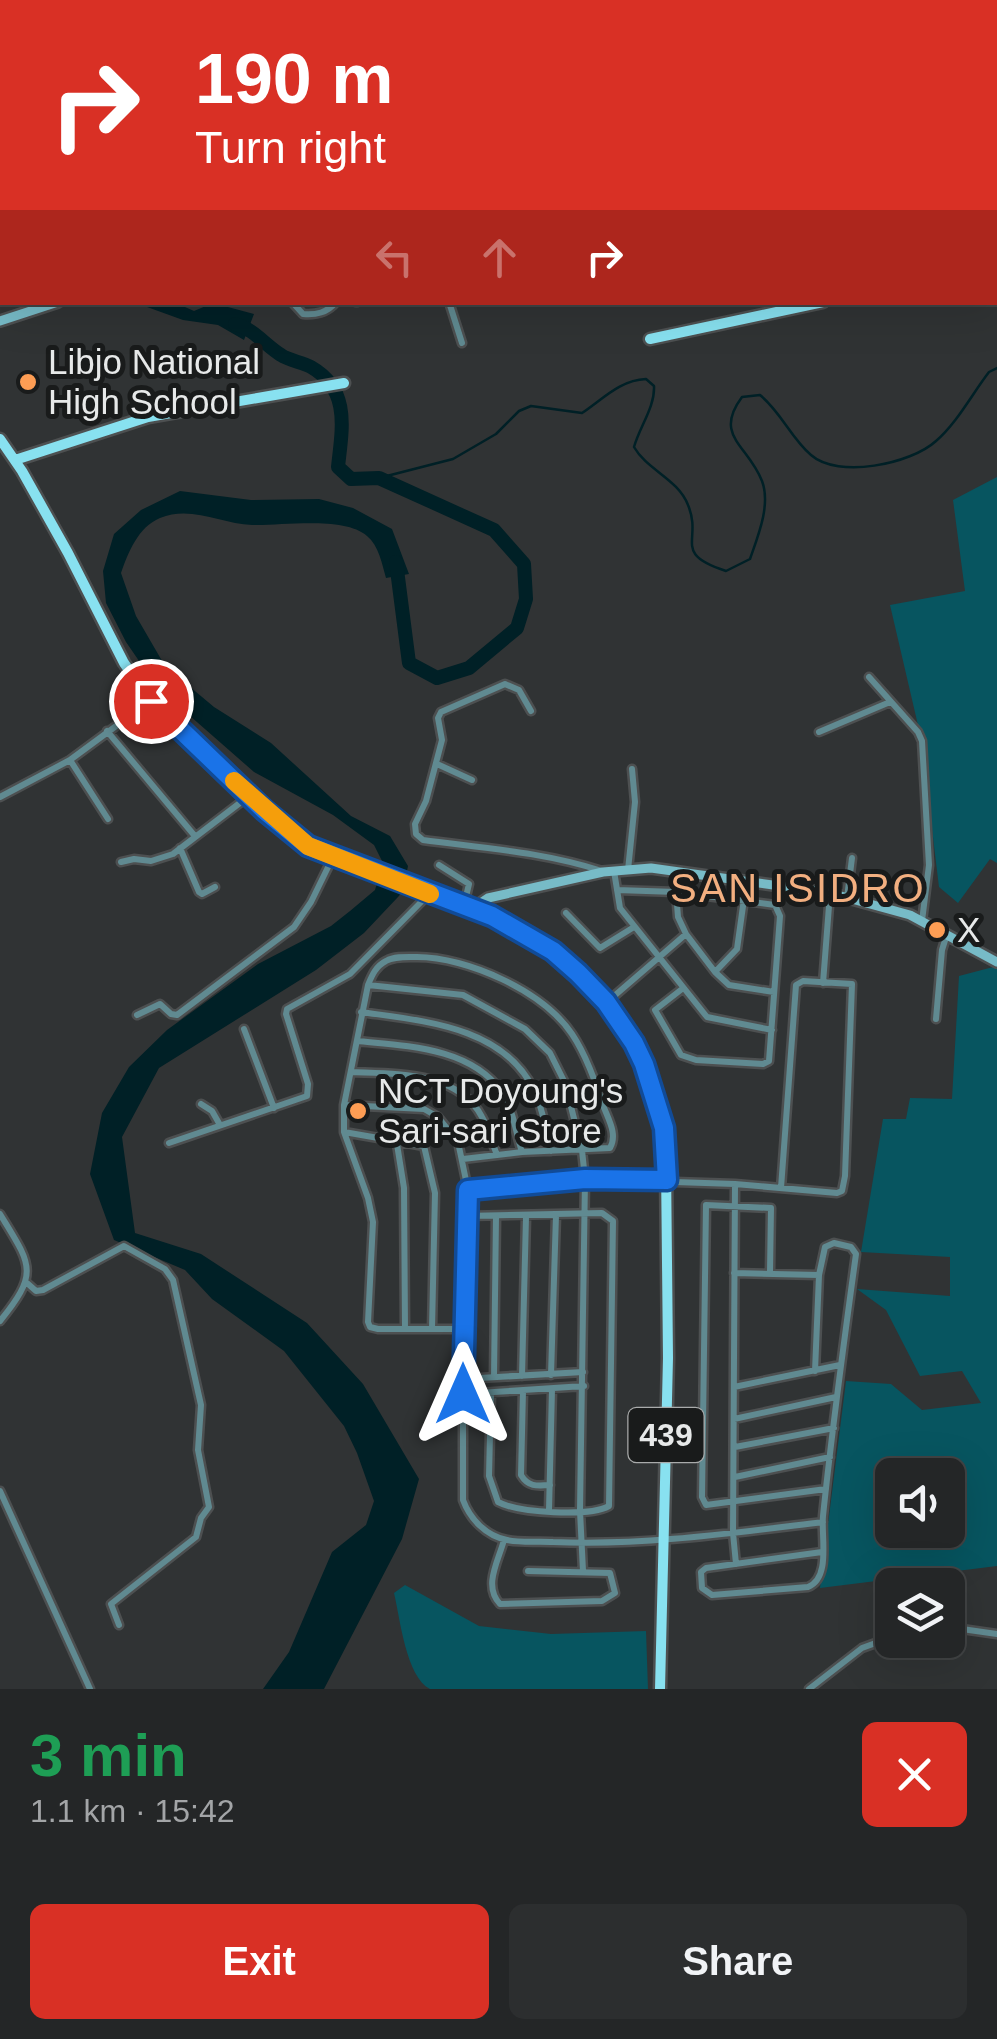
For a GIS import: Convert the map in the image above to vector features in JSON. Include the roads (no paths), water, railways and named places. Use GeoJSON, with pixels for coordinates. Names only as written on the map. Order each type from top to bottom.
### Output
{"type":"FeatureCollection","features":[{"type":"Feature","properties":{"kind":"main road"},"geometry":{"type":"LineString","coordinates":[[650,339],[809,305]]}},
{"type":"Feature","properties":{"kind":"main road"},"geometry":{"type":"LineString","coordinates":[[14,460],[148,416],[344,384]]}},
{"type":"Feature","properties":{"kind":"main road","name":"439"},"geometry":{"type":"LineString","coordinates":[[0,440],[68,553],[124,663],[151,701],[249,796],[308,846],[512,926],[553,951],[606,1002],[634,1043],[653,1086],[664,1128],[667,1180],[668,1358],[660,1689]]}},
{"type":"Feature","properties":{"kind":"street"},"geometry":{"type":"LineString","coordinates":[[0,322],[47,305]]}},
{"type":"Feature","properties":{"kind":"street"},"geometry":{"type":"LineString","coordinates":[[295,305],[303,314],[314,315],[333,305]]}},
{"type":"Feature","properties":{"kind":"street"},"geometry":{"type":"LineString","coordinates":[[450,305],[462,343]]}},
{"type":"Feature","properties":{"kind":"street"},"geometry":{"type":"LineString","coordinates":[[869,677],[918,732],[924,752],[924,823],[929,865],[922,921]]}},
{"type":"Feature","properties":{"kind":"street"},"geometry":{"type":"LineString","coordinates":[[531,711],[519,690],[504,684],[442,712],[438,718],[442,740],[437,764],[414,824],[420,840],[520,852],[609,871]]}},
{"type":"Feature","properties":{"kind":"street"},"geometry":{"type":"LineString","coordinates":[[0,797],[70,760],[151,701]]}},
{"type":"Feature","properties":{"kind":"street"},"geometry":{"type":"LineString","coordinates":[[818,732],[890,702]]}},
{"type":"Feature","properties":{"kind":"street"},"geometry":{"type":"LineString","coordinates":[[106,731],[194,835]]}},
{"type":"Feature","properties":{"kind":"street"},"geometry":{"type":"LineString","coordinates":[[70,760],[108,819]]}},
{"type":"Feature","properties":{"kind":"street"},"geometry":{"type":"LineString","coordinates":[[437,764],[472,780]]}},
{"type":"Feature","properties":{"kind":"street"},"geometry":{"type":"LineString","coordinates":[[628,870],[636,802],[632,769]]}},
{"type":"Feature","properties":{"kind":"street"},"geometry":{"type":"LineString","coordinates":[[121,862],[151,861],[173,854],[249,796]]}},
{"type":"Feature","properties":{"kind":"street"},"geometry":{"type":"LineString","coordinates":[[180,848],[199,892],[215,887]]}},
{"type":"Feature","properties":{"kind":"street"},"geometry":{"type":"LineString","coordinates":[[136,1015],[160,1004],[171,1014],[177,1014],[294,926],[333,857]]}},
{"type":"Feature","properties":{"kind":"street"},"geometry":{"type":"LineString","coordinates":[[848,898],[852,858]]}},
{"type":"Feature","properties":{"kind":"street"},"geometry":{"type":"LineString","coordinates":[[438,865],[469,884],[468,908],[488,898],[609,871],[651,868],[830,893],[922,921],[997,962]]}},
{"type":"Feature","properties":{"kind":"street"},"geometry":{"type":"LineString","coordinates":[[609,871],[620,908],[707,1017],[772,1030]]}},
{"type":"Feature","properties":{"kind":"street"},"geometry":{"type":"LineString","coordinates":[[616,890],[676,892],[775,905],[780,916],[770,1061],[763,1064],[696,1060],[681,1055],[656,1010],[682,989]]}},
{"type":"Feature","properties":{"kind":"street"},"geometry":{"type":"LineString","coordinates":[[676,892],[678,917],[686,934],[715,972],[729,985],[774,992]]}},
{"type":"Feature","properties":{"kind":"street"},"geometry":{"type":"LineString","coordinates":[[823,983],[830,893]]}},
{"type":"Feature","properties":{"kind":"street"},"geometry":{"type":"LineString","coordinates":[[170,1142],[302,1100],[308,1092],[287,1009],[350,974],[429,894]]}},
{"type":"Feature","properties":{"kind":"street"},"geometry":{"type":"LineString","coordinates":[[715,972],[736,949],[744,899]]}},
{"type":"Feature","properties":{"kind":"street"},"geometry":{"type":"LineString","coordinates":[[566,913],[600,948],[634,926]]}},
{"type":"Feature","properties":{"kind":"street"},"geometry":{"type":"LineString","coordinates":[[936,1018],[947,933]]}},
{"type":"Feature","properties":{"kind":"street"},"geometry":{"type":"LineString","coordinates":[[606,1002],[686,934]]}},
{"type":"Feature","properties":{"kind":"street"},"geometry":{"type":"LineString","coordinates":[[462,1159],[610,1148],[614,1136],[572,1033],[554,1014],[504,980],[461,962],[395,958],[375,969],[368,984],[344,1104],[344,1132],[373,1222],[368,1322],[378,1330],[463,1329]]}},
{"type":"Feature","properties":{"kind":"street"},"geometry":{"type":"LineString","coordinates":[[468,1190],[585,1179],[667,1180],[836,1193],[844,1188],[852,984],[802,981],[796,985],[781,1188]]}},
{"type":"Feature","properties":{"kind":"street"},"geometry":{"type":"LineString","coordinates":[[368,984],[464,995],[525,1030],[550,1053],[565,1082],[585,1179],[580,1512],[583,1571]]}},
{"type":"Feature","properties":{"kind":"street"},"geometry":{"type":"LineString","coordinates":[[362,1012],[459,1028],[505,1056],[522,1070],[536,1092],[551,1151]]}},
{"type":"Feature","properties":{"kind":"street"},"geometry":{"type":"LineString","coordinates":[[244,1030],[274,1108]]}},
{"type":"Feature","properties":{"kind":"street"},"geometry":{"type":"LineString","coordinates":[[357,1041],[434,1049],[488,1076],[504,1095],[522,1152]]}},
{"type":"Feature","properties":{"kind":"street"},"geometry":{"type":"LineString","coordinates":[[351,1072],[436,1080],[468,1099],[482,1115],[497,1155]]}},
{"type":"Feature","properties":{"kind":"street"},"geometry":{"type":"LineString","coordinates":[[200,1104],[212,1111],[220,1125]]}},
{"type":"Feature","properties":{"kind":"street"},"geometry":{"type":"LineString","coordinates":[[344,1104],[424,1108],[438,1117],[458,1142],[468,1190],[463,1500],[468,1514],[478,1524],[504,1540],[580,1543],[664,1539],[823,1522]]}},
{"type":"Feature","properties":{"kind":"street"},"geometry":{"type":"LineString","coordinates":[[344,1132],[396,1138],[424,1146],[435,1192],[432,1329]]}},
{"type":"Feature","properties":{"kind":"street"},"geometry":{"type":"LineString","coordinates":[[396,1138],[404,1188],[405,1328]]}},
{"type":"Feature","properties":{"kind":"street"},"geometry":{"type":"LineString","coordinates":[[735,1184],[736,1564]]}},
{"type":"Feature","properties":{"kind":"street"},"geometry":{"type":"LineString","coordinates":[[770,1272],[770,1208],[711,1204],[704,1209],[702,1498],[706,1505],[734,1504],[826,1489]]}},
{"type":"Feature","properties":{"kind":"street"},"geometry":{"type":"LineString","coordinates":[[465,1216],[602,1213],[613,1222],[609,1506],[580,1512],[514,1510],[498,1502],[489,1476],[491,1392]]}},
{"type":"Feature","properties":{"kind":"street"},"geometry":{"type":"LineString","coordinates":[[0,1214],[19,1245],[27,1272],[27,1283],[0,1322]]}},
{"type":"Feature","properties":{"kind":"street"},"geometry":{"type":"LineString","coordinates":[[551,1375],[556,1215]]}},
{"type":"Feature","properties":{"kind":"street"},"geometry":{"type":"LineString","coordinates":[[494,1377],[496,1216]]}},
{"type":"Feature","properties":{"kind":"street"},"geometry":{"type":"LineString","coordinates":[[522,1376],[526,1217]]}},
{"type":"Feature","properties":{"kind":"street"},"geometry":{"type":"LineString","coordinates":[[814,1371],[819,1275],[829,1244],[854,1250],[826,1489],[823,1567],[815,1585],[706,1593],[701,1572],[714,1566],[822,1552]]}},
{"type":"Feature","properties":{"kind":"street"},"geometry":{"type":"LineString","coordinates":[[27,1283],[36,1291],[43,1290],[124,1246],[164,1268],[173,1280],[201,1405],[198,1450],[209,1507],[196,1537],[111,1604],[119,1625]]}},
{"type":"Feature","properties":{"kind":"street"},"geometry":{"type":"LineString","coordinates":[[734,1274],[819,1275]]}},
{"type":"Feature","properties":{"kind":"street"},"geometry":{"type":"LineString","coordinates":[[733,1387],[840,1366]]}},
{"type":"Feature","properties":{"kind":"street"},"geometry":{"type":"LineString","coordinates":[[463,1380],[583,1372]]}},
{"type":"Feature","properties":{"kind":"street"},"geometry":{"type":"LineString","coordinates":[[463,1394],[584,1386]]}},
{"type":"Feature","properties":{"kind":"street"},"geometry":{"type":"LineString","coordinates":[[549,1510],[552,1389]]}},
{"type":"Feature","properties":{"kind":"street"},"geometry":{"type":"LineString","coordinates":[[523,1390],[521,1475],[534,1486],[550,1485]]}},
{"type":"Feature","properties":{"kind":"street"},"geometry":{"type":"LineString","coordinates":[[734,1419],[836,1397]]}},
{"type":"Feature","properties":{"kind":"street"},"geometry":{"type":"LineString","coordinates":[[735,1447],[834,1428]]}},
{"type":"Feature","properties":{"kind":"street"},"geometry":{"type":"LineString","coordinates":[[735,1477],[830,1457]]}},
{"type":"Feature","properties":{"kind":"street"},"geometry":{"type":"LineString","coordinates":[[0,1492],[90,1689]]}},
{"type":"Feature","properties":{"kind":"street"},"geometry":{"type":"LineString","coordinates":[[504,1540],[490,1584],[500,1604],[602,1601],[614,1593],[610,1573],[528,1570]]}},
{"type":"Feature","properties":{"kind":"street"},"geometry":{"type":"LineString","coordinates":[[965,1629],[997,1634]]}},
{"type":"Feature","properties":{"kind":"street"},"geometry":{"type":"LineString","coordinates":[[809,1689],[862,1648],[875,1643]]}},
{"type":"Feature","properties":{"kind":"waterway"},"geometry":{"type":"LineString","coordinates":[[235,324],[285,357],[311,367],[333,387],[341,411],[338,467],[351,479],[379,478],[494,530],[524,564],[526,599],[517,628],[469,668],[437,678],[409,663],[396,562]]}},
{"type":"Feature","properties":{"kind":"waterway"},"geometry":{"type":"LineString","coordinates":[[379,478],[453,459],[496,434],[519,411],[531,406],[582,413],[620,387],[646,379],[654,386],[654,394],[634,447],[683,496],[692,517],[694,552],[726,571],[750,559],[764,510],[762,481],[732,431],[734,410],[742,397],[760,395],[804,448],[823,462],[874,466],[910,456],[936,441],[989,372],[997,368]]}},
{"type":"Feature","properties":{"kind":"place","name":"Libjo National High School"},"geometry":{"type":"Point","coordinates":[28,382]}},
{"type":"Feature","properties":{"kind":"place","name":"X"},"geometry":{"type":"Point","coordinates":[937,930]}},
{"type":"Feature","properties":{"kind":"place","name":"NCT Doyoung's Sari-sari Store"},"geometry":{"type":"Point","coordinates":[358,1111]}},
{"type":"Feature","properties":{"kind":"district","name":"SAN ISIDRO"},"geometry":{"type":"Point","coordinates":[798,888]}}]}
